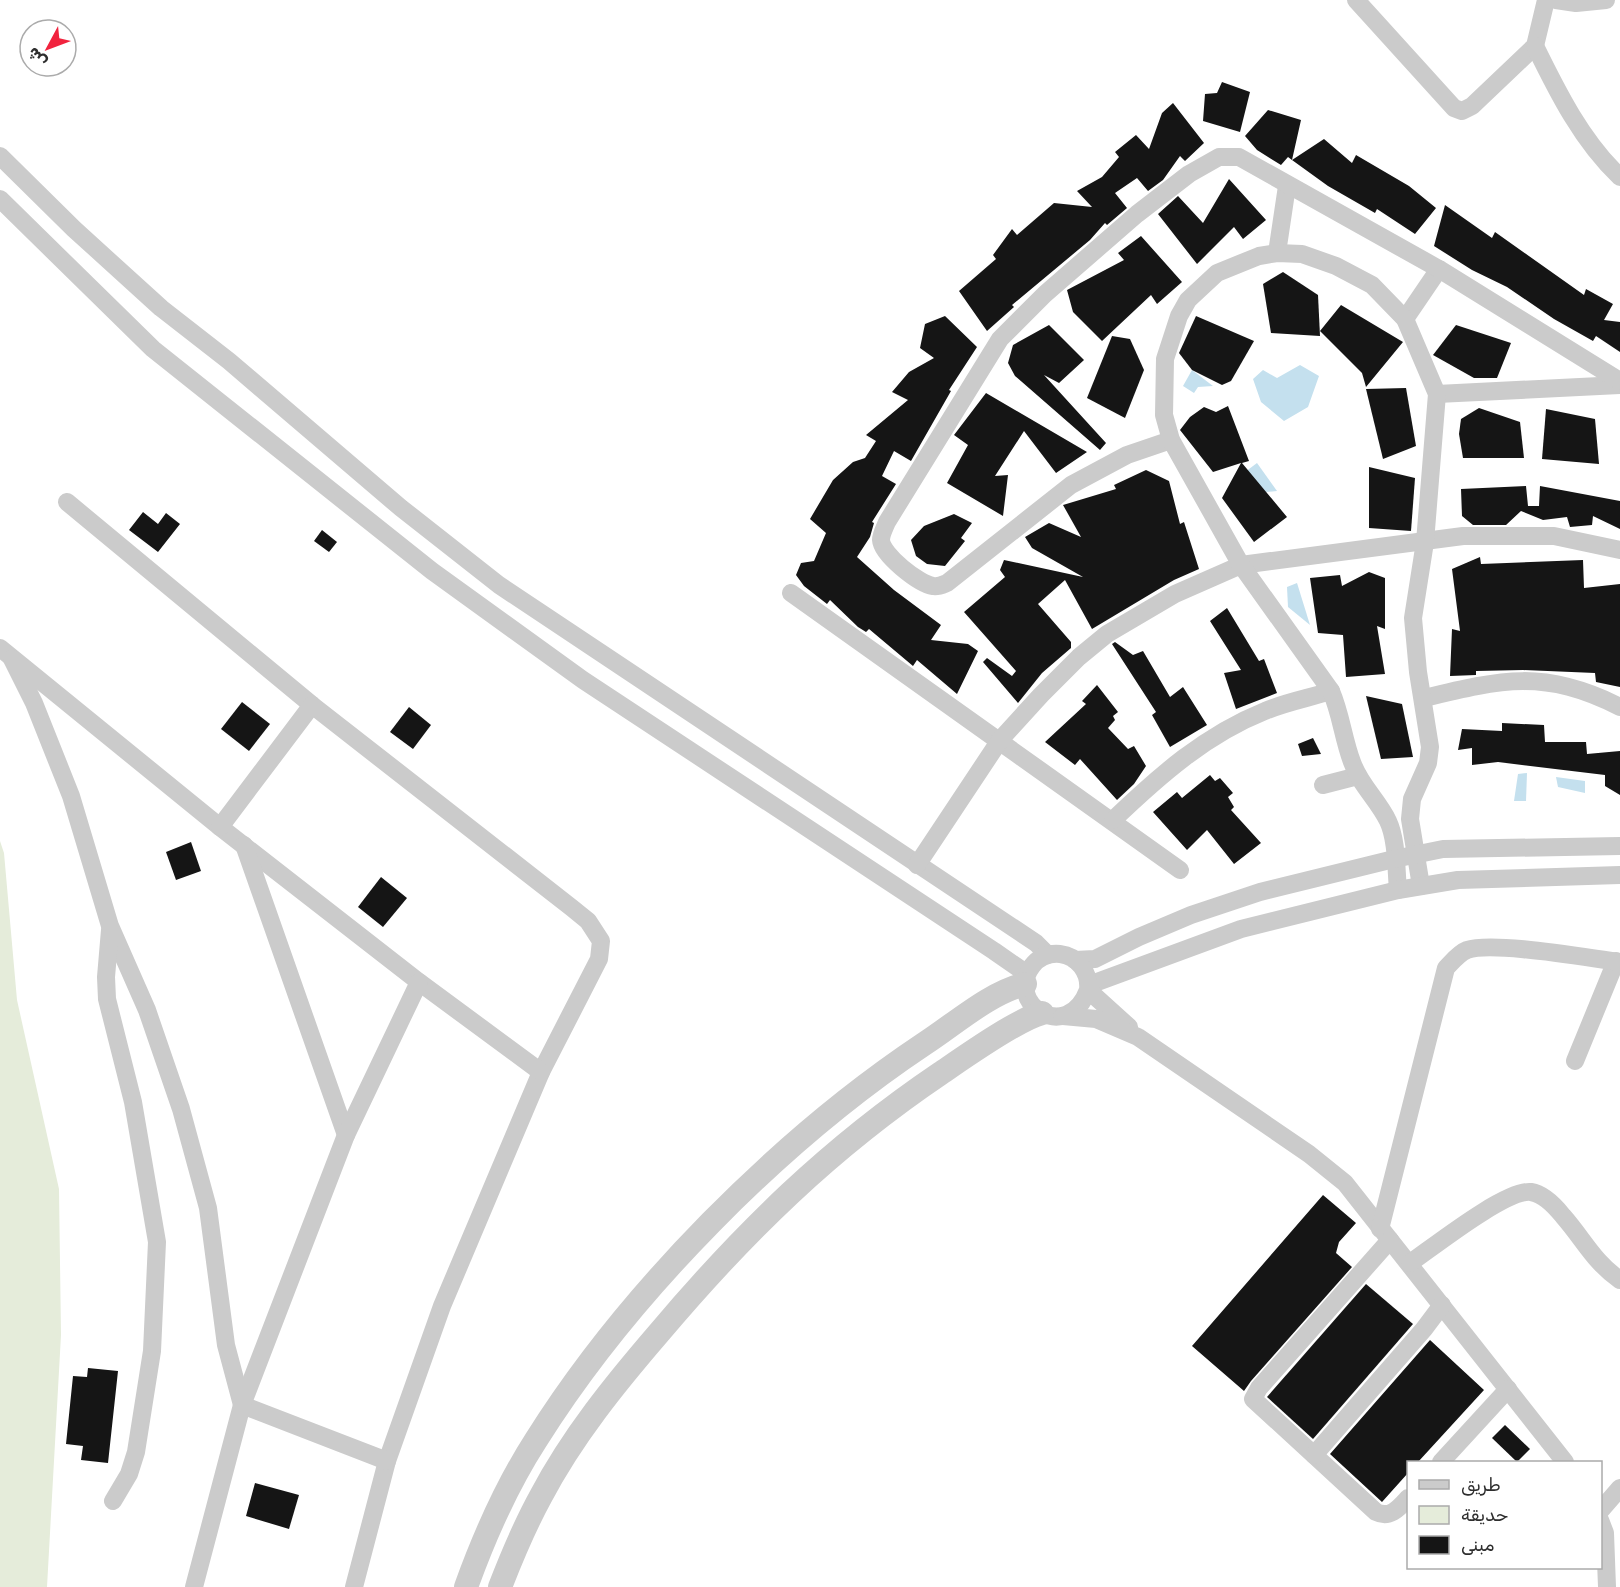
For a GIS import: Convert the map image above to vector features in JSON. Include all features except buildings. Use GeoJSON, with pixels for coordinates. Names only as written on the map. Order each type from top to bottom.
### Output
{"type":"FeatureCollection","features":[{"type":"Feature","properties":{"kind":"street"},"geometry":{"type":"LineString","coordinates":[[1356,0],[1459,111],[1472,106],[1535,46],[1546,0]]}},
{"type":"Feature","properties":{"kind":"street"},"geometry":{"type":"LineString","coordinates":[[1556,0],[1576,3],[1606,0]]}},
{"type":"Feature","properties":{"kind":"street"},"geometry":{"type":"LineString","coordinates":[[1535,46],[1561,97],[1589,141],[1620,177]]}},
{"type":"Feature","properties":{"kind":"street"},"geometry":{"type":"LineString","coordinates":[[0,156],[74,229],[161,308],[229,361],[430,533],[499,585],[1036,943],[1048,955]]}},
{"type":"Feature","properties":{"kind":"street"},"geometry":{"type":"LineString","coordinates":[[1171,440],[1127,455],[1071,484],[947,583],[938,586],[920,581],[890,557],[883,546],[881,539],[888,522],[986,359],[1012,324],[1137,214],[1189,174],[1215,159],[1226,156],[1239,157],[1287,186],[1439,269],[1620,383]]}},
{"type":"Feature","properties":{"kind":"street"},"geometry":{"type":"LineString","coordinates":[[1276,253],[1287,186]]}},
{"type":"Feature","properties":{"kind":"street"},"geometry":{"type":"LineString","coordinates":[[0,199],[153,349],[432,571],[583,680],[1020,969],[1026,981],[1029,1001],[1053,1015],[1096,1019],[1138,1037]]}},
{"type":"Feature","properties":{"kind":"street"},"geometry":{"type":"LineString","coordinates":[[1398,890],[1390,825],[1380,806],[1358,776],[1351,760],[1341,713],[1331,691],[1241,565],[1171,440],[1164,415],[1165,358],[1179,316],[1188,300],[1217,273],[1249,259],[1276,253],[1302,254],[1354,275],[1372,285],[1405,319],[1437,394],[1425,542],[1413,618],[1418,672],[1424,698],[1430,747],[1428,763],[1412,799],[1410,819],[1421,886]]}},
{"type":"Feature","properties":{"kind":"street"},"geometry":{"type":"LineString","coordinates":[[1405,319],[1439,269]]}},
{"type":"Feature","properties":{"kind":"street"},"geometry":{"type":"LineString","coordinates":[[1437,394],[1620,383]]}},
{"type":"Feature","properties":{"kind":"street"},"geometry":{"type":"LineString","coordinates":[[67,502],[312,705],[556,895],[597,932],[601,941],[599,959],[541,1072],[442,1306],[387,1461],[354,1587]]}},
{"type":"Feature","properties":{"kind":"street"},"geometry":{"type":"LineString","coordinates":[[917,865],[1000,740],[1079,657],[1107,634],[1175,594],[1241,565],[1463,536],[1554,536],[1620,550]]}},
{"type":"Feature","properties":{"kind":"street"},"geometry":{"type":"LineString","coordinates":[[791,593],[1113,820],[1180,870]]}},
{"type":"Feature","properties":{"kind":"street"},"geometry":{"type":"LineString","coordinates":[[6,653],[220,827],[419,982],[541,1072]]}},
{"type":"Feature","properties":{"kind":"street"},"geometry":{"type":"LineString","coordinates":[[6,653],[34,703],[71,796],[110,926],[151,1019],[196,1158],[208,1209],[225,1345],[242,1405]]}},
{"type":"Feature","properties":{"kind":"street"},"geometry":{"type":"LineString","coordinates":[[1424,698],[1502,681],[1529,680],[1589,692],[1620,707]]}},
{"type":"Feature","properties":{"kind":"street"},"geometry":{"type":"LineString","coordinates":[[1113,820],[1186,753],[1266,710],[1331,691]]}},
{"type":"Feature","properties":{"kind":"street"},"geometry":{"type":"LineString","coordinates":[[220,827],[312,705]]}},
{"type":"Feature","properties":{"kind":"street"},"geometry":{"type":"LineString","coordinates":[[1323,785],[1358,776]]}},
{"type":"Feature","properties":{"kind":"street"},"geometry":{"type":"LineString","coordinates":[[1380,806],[1412,799]]}},
{"type":"Feature","properties":{"kind":"street"},"geometry":{"type":"LineString","coordinates":[[244,845],[346,1135]]}},
{"type":"Feature","properties":{"kind":"street"},"geometry":{"type":"LineString","coordinates":[[1075,960],[1095,959],[1181,920],[1260,892],[1394,859],[1443,849],[1620,846]]}},
{"type":"Feature","properties":{"kind":"street"},"geometry":{"type":"LineString","coordinates":[[1089,988],[1241,929],[1398,890],[1458,880],[1620,875]]}},
{"type":"Feature","properties":{"kind":"street"},"geometry":{"type":"LineString","coordinates":[[110,926],[106,977],[107,999],[133,1102],[157,1242],[152,1351],[136,1452],[129,1474],[113,1501]]}},
{"type":"Feature","properties":{"kind":"street"},"geometry":{"type":"LineString","coordinates":[[1407,1499],[1390,1514],[1379,1513],[1256,1403],[1254,1394],[1385,1234],[1446,968],[1467,950],[1480,948],[1505,948],[1618,962],[1575,1061]]}},
{"type":"Feature","properties":{"kind":"street"},"geometry":{"type":"LineString","coordinates":[[466,1587],[507,1491],[535,1440],[609,1338],[706,1230],[787,1150],[876,1077],[996,997],[1026,981],[1034,963],[1048,955],[1062,954],[1075,960],[1087,975],[1089,988],[1084,1002],[1075,1011],[1053,1015],[972,1052],[869,1125],[792,1189],[723,1259],[618,1381],[579,1437],[542,1494],[500,1587]]}},
{"type":"Feature","properties":{"kind":"street"},"geometry":{"type":"LineString","coordinates":[[194,1587],[242,1405],[346,1135],[419,982]]}},
{"type":"Feature","properties":{"kind":"street"},"geometry":{"type":"LineString","coordinates":[[1089,988],[1138,1037],[1310,1154],[1345,1183],[1564,1461]]}},
{"type":"Feature","properties":{"kind":"street"},"geometry":{"type":"LineString","coordinates":[[1410,1263],[1502,1200],[1521,1192],[1532,1192],[1545,1197],[1559,1210],[1584,1239],[1600,1266],[1620,1280]]}},
{"type":"Feature","properties":{"kind":"street"},"geometry":{"type":"LineString","coordinates":[[1314,1455],[1424,1329],[1442,1305]]}},
{"type":"Feature","properties":{"kind":"street"},"geometry":{"type":"LineString","coordinates":[[1442,1461],[1508,1389]]}},
{"type":"Feature","properties":{"kind":"street"},"geometry":{"type":"LineString","coordinates":[[242,1405],[387,1461]]}},
{"type":"Feature","properties":{"kind":"street"},"geometry":{"type":"LineString","coordinates":[[1602,1509],[1620,1488]]}},
{"type":"Feature","properties":{"kind":"street"},"geometry":{"type":"LineString","coordinates":[[1602,1525],[1605,1533],[1607,1587]]}},
{"type":"Feature","properties":{"kind":"green space"},"geometry":{"type":"Polygon","coordinates":[[[0,841],[4,853],[17,1000],[59,1189],[61,1335],[47,1587],[0,1587],[0,841]]]}},
{"type":"Feature","properties":{"kind":"water"},"geometry":{"type":"Polygon","coordinates":[[[1300,365],[1319,376],[1308,407],[1284,421],[1261,402],[1253,379],[1263,370],[1277,378],[1300,365]]]}},
{"type":"Feature","properties":{"kind":"water"},"geometry":{"type":"Polygon","coordinates":[[[1192,370],[1213,386],[1198,387],[1194,393],[1183,386],[1192,370]]]}},
{"type":"Feature","properties":{"kind":"water"},"geometry":{"type":"Polygon","coordinates":[[[1257,463],[1277,491],[1266,492],[1245,472],[1257,463]]]}},
{"type":"Feature","properties":{"kind":"water"},"geometry":{"type":"Polygon","coordinates":[[[1297,583],[1310,625],[1288,607],[1287,587],[1297,583]]]}},
{"type":"Feature","properties":{"kind":"water"},"geometry":{"type":"Polygon","coordinates":[[[1527,773],[1526,801],[1514,801],[1518,774],[1527,773]]]}},
{"type":"Feature","properties":{"kind":"water"},"geometry":{"type":"Polygon","coordinates":[[[1556,777],[1585,781],[1585,793],[1558,787],[1556,777]]]}}]}
